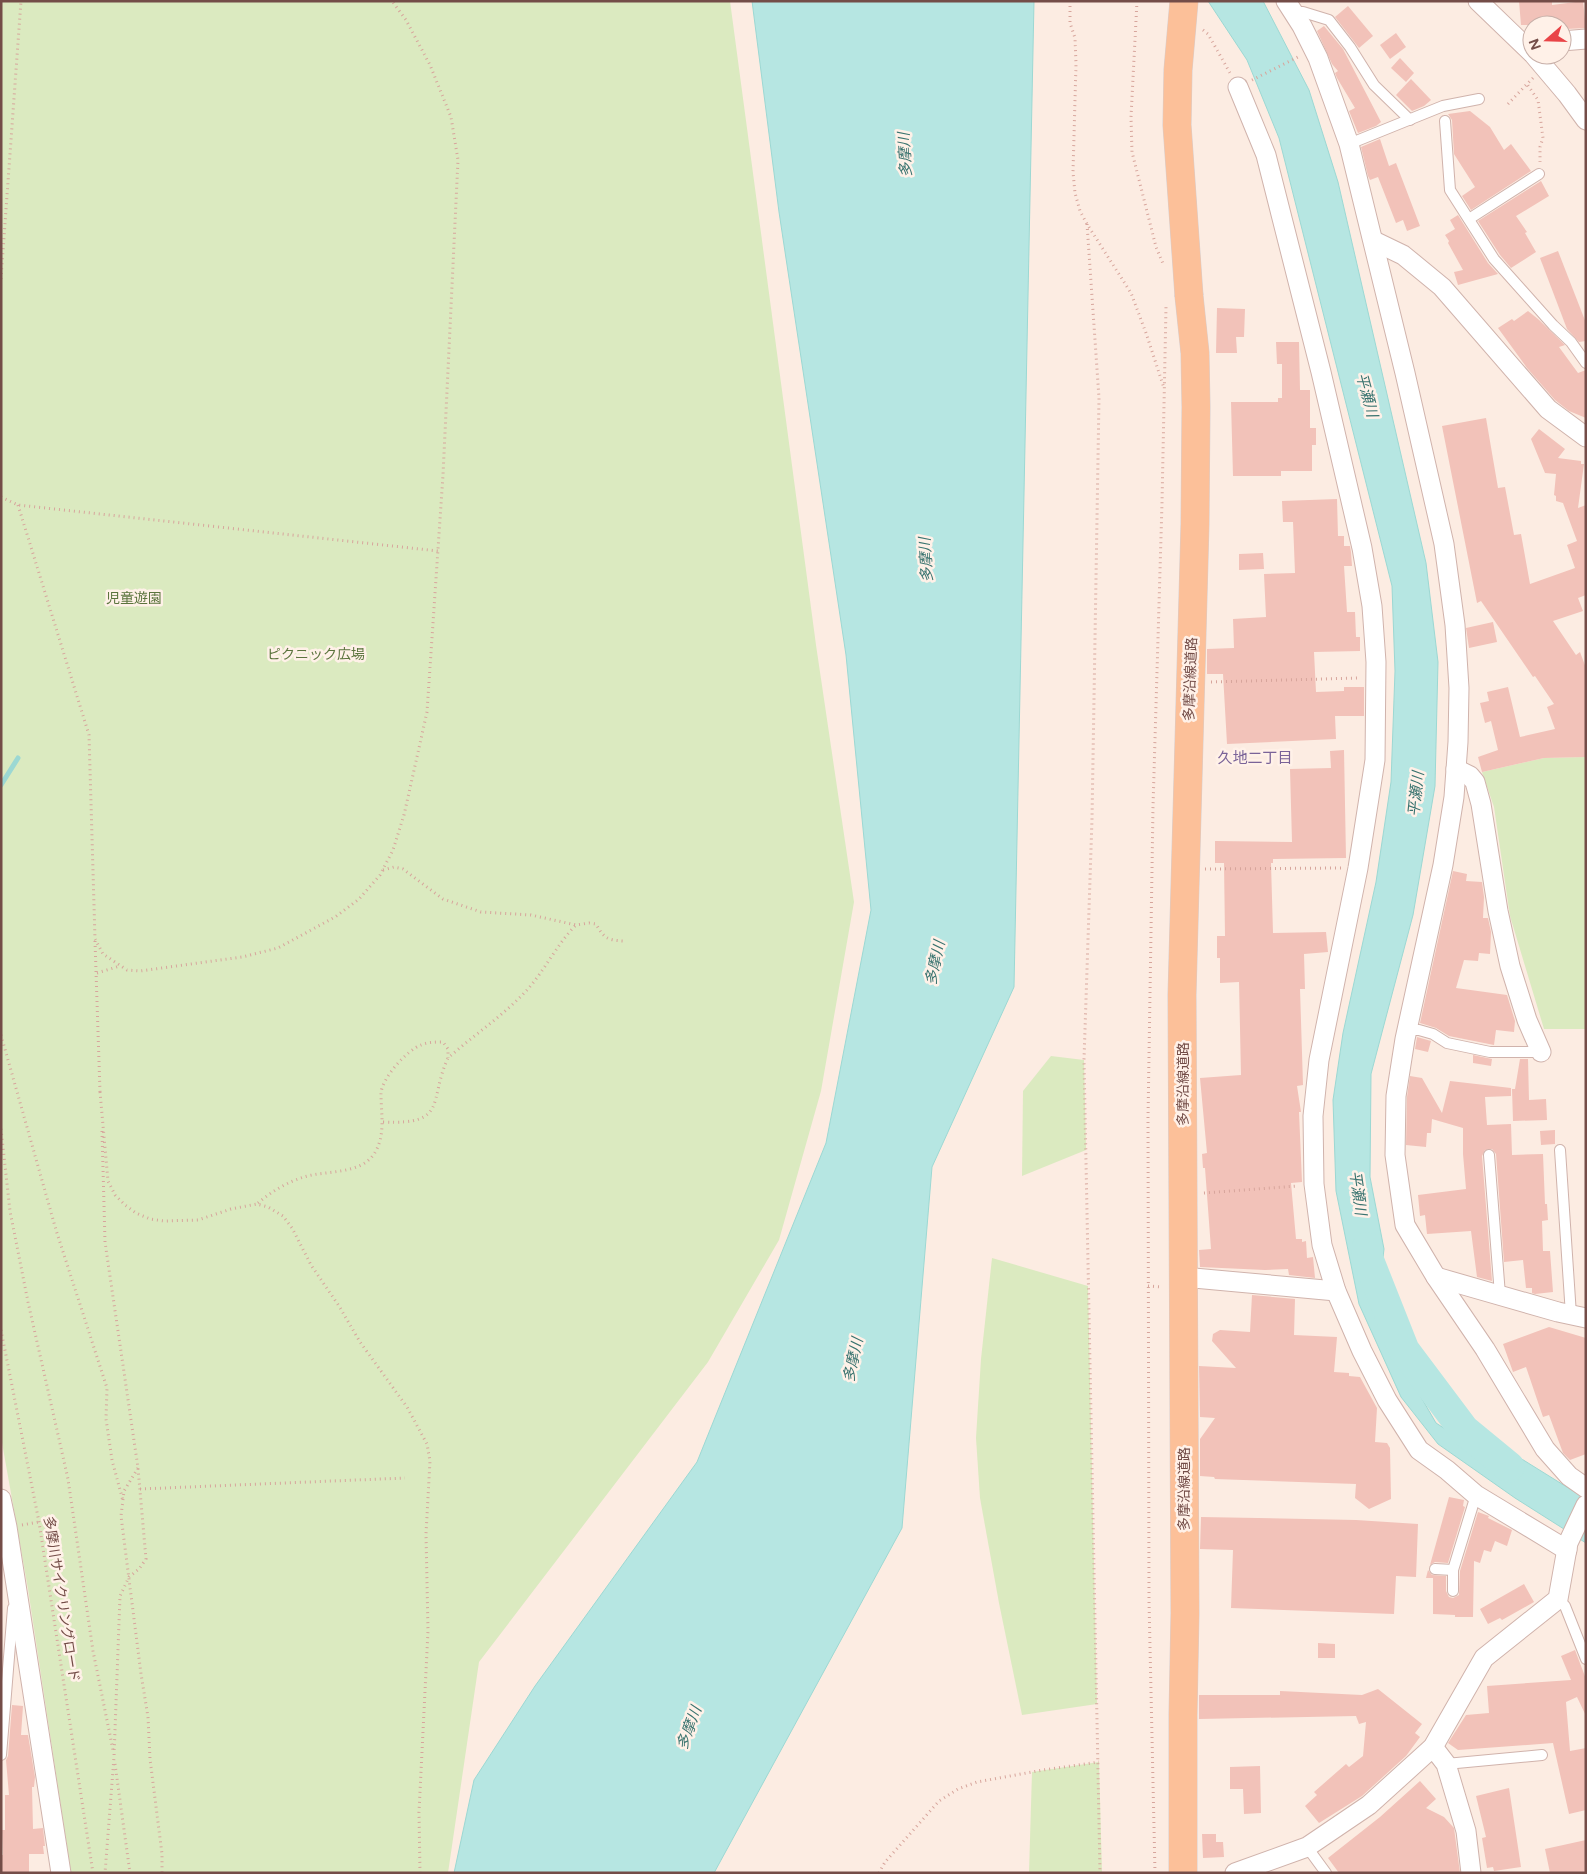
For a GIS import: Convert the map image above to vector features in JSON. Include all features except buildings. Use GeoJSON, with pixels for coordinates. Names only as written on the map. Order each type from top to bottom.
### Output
{"type":"FeatureCollection","features":[{"type":"Feature","properties":{"kind":"main road","name":"多摩沿線道路"},"geometry":{"type":"LineString","coordinates":[[1183,1873],[1185,1613],[1182,995],[1196,407],[1195,353],[1178,300],[1178,70],[1184,1]]}},
{"type":"Feature","properties":{"kind":"street"},"geometry":{"type":"LineString","coordinates":[[1478,1],[1522,43]]}},
{"type":"Feature","properties":{"kind":"street"},"geometry":{"type":"LineString","coordinates":[[1289,7],[1302,26],[1318,58],[1349,144],[1374,241],[1444,544],[1455,625],[1459,688],[1454,797],[1443,865],[1407,1030],[1396,1096],[1395,1156],[1405,1225],[1436,1277],[1485,1348],[1545,1449],[1569,1476],[1586,1488]]}},
{"type":"Feature","properties":{"kind":"street"},"geometry":{"type":"LineString","coordinates":[[1572,40],[1586,39]]}},
{"type":"Feature","properties":{"kind":"street"},"geometry":{"type":"LineString","coordinates":[[1543,65],[1586,120]]}},
{"type":"Feature","properties":{"kind":"street"},"geometry":{"type":"LineString","coordinates":[[1238,86],[1266,155],[1321,372],[1362,548],[1372,606],[1376,677],[1375,760],[1358,868],[1319,1060],[1312,1116],[1314,1184],[1322,1245],[1336,1291],[1362,1351],[1404,1429],[1419,1450],[1476,1496],[1568,1546]]}},
{"type":"Feature","properties":{"kind":"street"},"geometry":{"type":"LineString","coordinates":[[1374,241],[1403,255],[1442,287],[1548,409],[1586,437]]}},
{"type":"Feature","properties":{"kind":"street"},"geometry":{"type":"LineString","coordinates":[[1456,769],[1470,776],[1476,782],[1498,911],[1510,966],[1527,1020],[1541,1052]]}},
{"type":"Feature","properties":{"kind":"street"},"geometry":{"type":"LineString","coordinates":[[1183,1277],[1336,1291]]}},
{"type":"Feature","properties":{"kind":"street"},"geometry":{"type":"LineString","coordinates":[[1436,1277],[1578,1316]]}},
{"type":"Feature","properties":{"kind":"street"},"geometry":{"type":"LineString","coordinates":[[1,1499],[61,1873]]}},
{"type":"Feature","properties":{"kind":"street"},"geometry":{"type":"LineString","coordinates":[[1235,1873],[1308,1847],[1368,1805],[1433,1747],[1484,1658],[1558,1599],[1568,1546],[1586,1505]]}},
{"type":"Feature","properties":{"kind":"street"},"geometry":{"type":"LineString","coordinates":[[1433,1747],[1446,1764],[1466,1831],[1471,1873]]}},
{"type":"Feature","properties":{"kind":"lane"},"geometry":{"type":"LineString","coordinates":[[1289,7],[1329,20],[1350,46],[1374,85],[1410,120]]}},
{"type":"Feature","properties":{"kind":"lane"},"geometry":{"type":"LineString","coordinates":[[1349,144],[1447,105],[1479,99]]}},
{"type":"Feature","properties":{"kind":"lane"},"geometry":{"type":"LineString","coordinates":[[1445,120],[1450,190],[1494,259],[1553,325],[1571,342],[1586,363]]}},
{"type":"Feature","properties":{"kind":"lane"},"geometry":{"type":"LineString","coordinates":[[1469,219],[1539,174]]}},
{"type":"Feature","properties":{"kind":"lane"},"geometry":{"type":"LineString","coordinates":[[1407,1030],[1419,1030],[1433,1034],[1448,1043],[1490,1052],[1541,1052]]}},
{"type":"Feature","properties":{"kind":"lane"},"geometry":{"type":"LineString","coordinates":[[1560,1150],[1578,1316]]}},
{"type":"Feature","properties":{"kind":"lane"},"geometry":{"type":"LineString","coordinates":[[1489,1155],[1500,1295]]}},
{"type":"Feature","properties":{"kind":"lane"},"geometry":{"type":"LineString","coordinates":[[1453,1591],[1453,1570],[1476,1496]]}},
{"type":"Feature","properties":{"kind":"lane"},"geometry":{"type":"LineString","coordinates":[[1435,1569],[1453,1570]]}},
{"type":"Feature","properties":{"kind":"lane"},"geometry":{"type":"LineString","coordinates":[[1,1755],[15,1585]]}},
{"type":"Feature","properties":{"kind":"lane"},"geometry":{"type":"LineString","coordinates":[[1558,1599],[1565,1606],[1586,1659]]}},
{"type":"Feature","properties":{"kind":"lane"},"geometry":{"type":"LineString","coordinates":[[1446,1764],[1542,1755]]}},
{"type":"Feature","properties":{"kind":"lane"},"geometry":{"type":"LineString","coordinates":[[1308,1847],[1326,1873]]}},
{"type":"Feature","properties":{"kind":"path"},"geometry":{"type":"LineString","coordinates":[[1,278],[21,1]]}},
{"type":"Feature","properties":{"kind":"path"},"geometry":{"type":"LineString","coordinates":[[95,939],[103,954],[127,970],[140,971],[242,957],[278,948],[335,917],[359,899],[382,870],[393,850],[404,816],[427,712],[443,475],[458,160],[451,117],[430,65],[406,20],[392,1]]}},
{"type":"Feature","properties":{"kind":"path"},"geometry":{"type":"LineString","coordinates":[[1070,1],[1070,23],[1074,38],[1076,64],[1075,192],[1080,211],[1087,224],[1131,293],[1165,391]]}},
{"type":"Feature","properties":{"kind":"path"},"geometry":{"type":"LineString","coordinates":[[1137,1],[1132,81],[1132,152],[1156,247],[1167,274]]}},
{"type":"Feature","properties":{"kind":"path"},"geometry":{"type":"LineString","coordinates":[[1201,28],[1208,34],[1238,86],[1301,56]]}},
{"type":"Feature","properties":{"kind":"path"},"geometry":{"type":"LineString","coordinates":[[1508,104],[1526,84],[1531,65]]}},
{"type":"Feature","properties":{"kind":"path"},"geometry":{"type":"LineString","coordinates":[[1526,84],[1538,100],[1543,138],[1540,147],[1539,174]]}},
{"type":"Feature","properties":{"kind":"path"},"geometry":{"type":"LineString","coordinates":[[1087,224],[1100,398],[1092,819],[1084,1060],[1100,1873]]}},
{"type":"Feature","properties":{"kind":"path"},"geometry":{"type":"LineString","coordinates":[[1155,1873],[1150,1601],[1148,1118],[1153,816],[1165,391],[1178,300]]}},
{"type":"Feature","properties":{"kind":"path"},"geometry":{"type":"LineString","coordinates":[[1,497],[18,505],[438,551]]}},
{"type":"Feature","properties":{"kind":"path"},"geometry":{"type":"LineString","coordinates":[[18,505],[89,734],[105,1242],[138,1468],[146,1559],[139,1569],[129,1577],[120,1596],[114,1758],[105,1873]]}},
{"type":"Feature","properties":{"kind":"path"},"geometry":{"type":"LineString","coordinates":[[1190,682],[1376,677]]}},
{"type":"Feature","properties":{"kind":"path"},"geometry":{"type":"LineString","coordinates":[[382,870],[394,867],[402,870],[443,899],[481,912],[531,915],[576,925],[596,924],[610,940],[623,941]]}},
{"type":"Feature","properties":{"kind":"path"},"geometry":{"type":"LineString","coordinates":[[1185,869],[1358,868]]}},
{"type":"Feature","properties":{"kind":"path"},"geometry":{"type":"LineString","coordinates":[[448,1058],[527,990],[557,950],[565,935],[576,925]]}},
{"type":"Feature","properties":{"kind":"path"},"geometry":{"type":"LineString","coordinates":[[97,973],[121,966]]}},
{"type":"Feature","properties":{"kind":"path"},"geometry":{"type":"LineString","coordinates":[[1,1035],[59,1240],[107,1388],[106,1419],[112,1460],[123,1501]]}},
{"type":"Feature","properties":{"kind":"path"},"geometry":{"type":"LineString","coordinates":[[257,1204],[276,1190],[303,1177],[363,1165],[375,1153],[383,1122],[381,1092],[392,1071],[410,1051],[420,1045],[443,1042],[448,1049],[448,1058],[434,1109],[422,1118],[411,1122],[383,1122]]}},
{"type":"Feature","properties":{"kind":"path"},"geometry":{"type":"LineString","coordinates":[[100,1092],[108,1181],[116,1195],[136,1214],[150,1219],[176,1222],[198,1220],[231,1208],[257,1204],[268,1207],[283,1216],[292,1228],[311,1265],[339,1306],[360,1342],[407,1407],[426,1444],[430,1461],[426,1534],[427,1668],[419,1812],[420,1873]]}},
{"type":"Feature","properties":{"kind":"path"},"geometry":{"type":"LineString","coordinates":[[1,1129],[10,1211],[28,1302],[68,1479],[94,1651],[114,1758],[130,1873]]}},
{"type":"Feature","properties":{"kind":"path"},"geometry":{"type":"LineString","coordinates":[[1183,1194],[1314,1184]]}},
{"type":"Feature","properties":{"kind":"path","name":"多摩川サイクリングロード"},"geometry":{"type":"LineString","coordinates":[[1,1330],[39,1522],[94,1873]]}},
{"type":"Feature","properties":{"kind":"path"},"geometry":{"type":"LineString","coordinates":[[138,1468],[124,1492],[121,1516],[148,1717],[150,1759],[162,1854],[162,1873]]}},
{"type":"Feature","properties":{"kind":"path"},"geometry":{"type":"LineString","coordinates":[[140,1490],[405,1478]]}},
{"type":"Feature","properties":{"kind":"path"},"geometry":{"type":"LineString","coordinates":[[879,1873],[885,1862],[939,1801],[958,1789],[977,1782],[1099,1762]]}},
{"type":"Feature","properties":{"kind":"green space"},"geometry":{"type":"Polygon","coordinates":[[[1,1],[730,1],[816,645],[854,902],[821,1091],[779,1240],[708,1362],[479,1662],[448,1873],[71,1873],[28,1589],[1,1437],[1,1]]]}},
{"type":"Feature","properties":{"kind":"green space"},"geometry":{"type":"Polygon","coordinates":[[[1586,757],[1586,1029],[1544,1029],[1510,916],[1494,807],[1482,772],[1544,758],[1586,757]]]}},
{"type":"Feature","properties":{"kind":"green space"},"geometry":{"type":"Polygon","coordinates":[[[1051,1056],[1084,1060],[1086,1150],[1022,1176],[1023,1091],[1051,1056]]]}},
{"type":"Feature","properties":{"kind":"green space"},"geometry":{"type":"Polygon","coordinates":[[[992,1258],[1088,1286],[1097,1704],[1022,1715],[980,1498],[976,1438],[981,1359],[992,1258]]]}},
{"type":"Feature","properties":{"kind":"green space"},"geometry":{"type":"Polygon","coordinates":[[[1099,1762],[1102,1873],[1029,1873],[1032,1772],[1099,1762]]]}},
{"type":"Feature","properties":{"kind":"water","name":"多摩川"},"geometry":{"type":"Polygon","coordinates":[[[752,1],[1034,1],[1014,987],[932,1167],[902,1528],[714,1873],[454,1873],[474,1780],[535,1686],[697,1462],[826,1143],[871,910],[846,655],[779,212],[752,1]]]}},
{"type":"Feature","properties":{"kind":"water"},"geometry":{"type":"Polygon","coordinates":[[[1208,1],[1263,1],[1309,90],[1338,182],[1426,563],[1438,662],[1435,786],[1413,915],[1371,1074],[1370,1177],[1384,1249],[1378,1302],[1410,1378],[1436,1423],[1459,1438],[1496,1443],[1586,1499],[1586,1543],[1515,1498],[1438,1444],[1401,1397],[1359,1304],[1336,1191],[1333,1100],[1343,1033],[1376,882],[1391,782],[1395,671],[1392,586],[1279,138],[1247,60],[1208,1]]]}},
{"type":"Feature","properties":{"kind":"waterway"},"geometry":{"type":"LineString","coordinates":[[1,785],[18,758]]}},
{"type":"Feature","properties":{"kind":"waterway","name":"平瀬川"},"geometry":{"type":"LineString","coordinates":[[1367,1248],[1368,1259],[1404,1350],[1464,1430],[1509,1467]]}},
{"type":"Feature","properties":{"kind":"district","name":"久地二丁目"},"geometry":{"type":"Point","coordinates":[1255,758]}},
{"type":"Feature","properties":{"kind":"park label","name":"児童遊園"},"geometry":{"type":"Point","coordinates":[134,598]}},
{"type":"Feature","properties":{"kind":"park label","name":"ピクニック広場"},"geometry":{"type":"Point","coordinates":[316,654]}}]}
